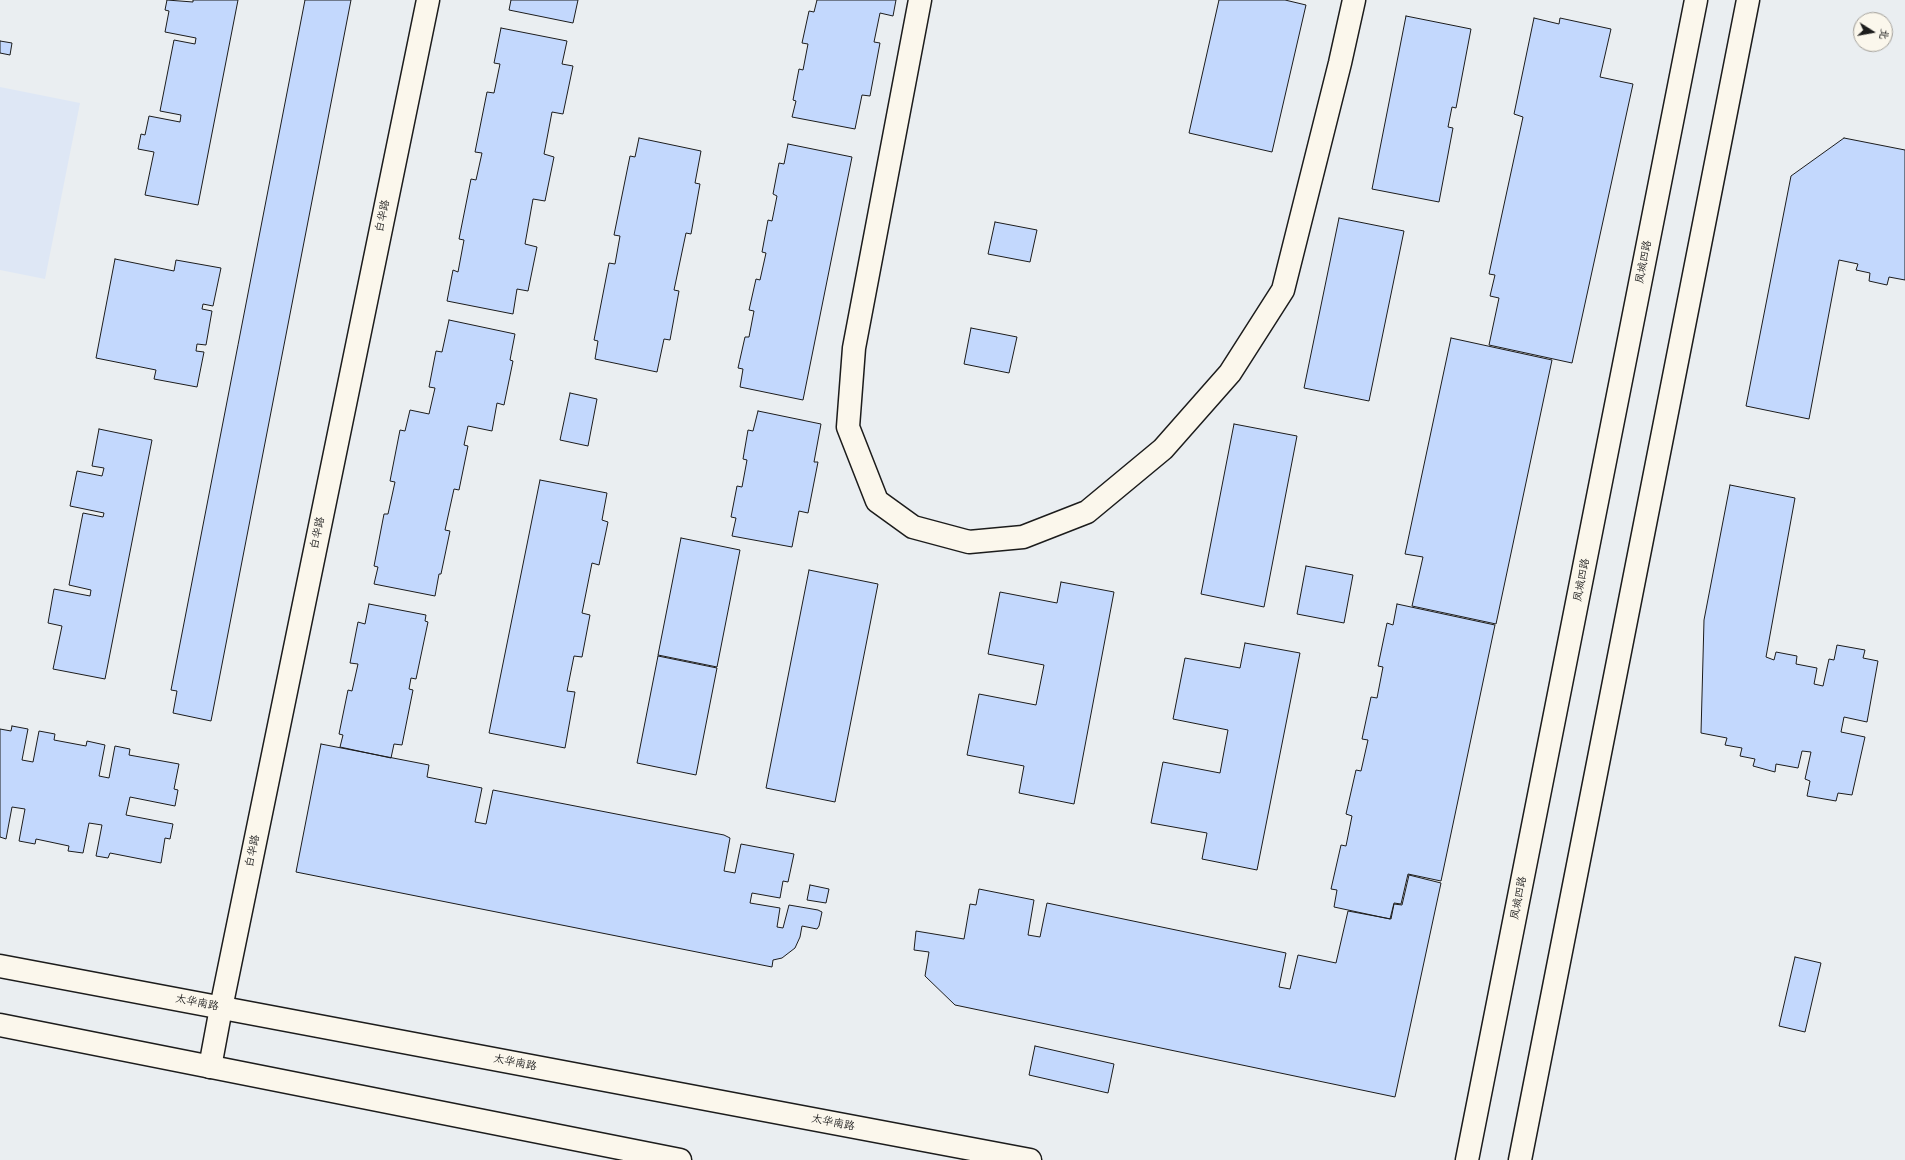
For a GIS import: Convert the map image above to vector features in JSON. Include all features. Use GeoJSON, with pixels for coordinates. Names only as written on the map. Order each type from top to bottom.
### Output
{"type":"FeatureCollection","features":[{"type":"Feature","properties":{"kind":"street","name":"白华路"},"geometry":{"type":"LineString","coordinates":[[210,1067],[428,0]]}},
{"type":"Feature","properties":{"kind":"street"},"geometry":{"type":"LineString","coordinates":[[920,0],[854,348],[848,427],[877,501],[913,527],[969,542],[1023,536],[1087,512],[1163,449],[1230,373],[1283,290],[1340,63],[1354,0]]}},
{"type":"Feature","properties":{"kind":"street","name":"凤城四路"},"geometry":{"type":"LineString","coordinates":[[1467,1160],[1696,0]]}},
{"type":"Feature","properties":{"kind":"street"},"geometry":{"type":"LineString","coordinates":[[1520,1160],[1748,0]]}},
{"type":"Feature","properties":{"kind":"street","name":"太华南路"},"geometry":{"type":"LineString","coordinates":[[0,966],[1030,1160]]}},
{"type":"Feature","properties":{"kind":"street"},"geometry":{"type":"LineString","coordinates":[[0,1025],[680,1160]]}},
{"type":"Feature","properties":{"kind":"shaded area"},"geometry":{"type":"Polygon","coordinates":[[[0,87],[80,103],[45,279],[0,270],[0,87]]]}},
{"type":"Feature","properties":{"kind":"building"},"geometry":{"type":"Polygon","coordinates":[[[167,0],[193,2],[193,0],[238,0],[198,205],[145,195],[154,152],[138,149],[141,134],[145,135],[149,116],[180,122],[181,115],[160,111],[174,40],[195,44],[196,38],[165,32],[169,11],[165,10],[167,0]]]}},
{"type":"Feature","properties":{"kind":"building"},"geometry":{"type":"Polygon","coordinates":[[[305,0],[351,0],[211,721],[173,713],[177,691],[171,690],[305,0]]]}},
{"type":"Feature","properties":{"kind":"building"},"geometry":{"type":"Polygon","coordinates":[[[511,0],[578,0],[573,23],[509,10],[511,0]]]}},
{"type":"Feature","properties":{"kind":"building"},"geometry":{"type":"Polygon","coordinates":[[[817,0],[896,0],[893,16],[880,13],[874,42],[880,43],[870,96],[862,95],[855,129],[792,117],[796,101],[793,100],[799,69],[803,70],[808,44],[802,43],[809,11],[814,12],[817,0]]]}},
{"type":"Feature","properties":{"kind":"building"},"geometry":{"type":"Polygon","coordinates":[[[1219,0],[1285,0],[1306,5],[1272,152],[1189,133],[1219,0]]]}},
{"type":"Feature","properties":{"kind":"building"},"geometry":{"type":"Polygon","coordinates":[[[1406,16],[1471,29],[1456,108],[1452,107],[1448,127],[1453,128],[1439,202],[1372,189],[1406,16]]]}},
{"type":"Feature","properties":{"kind":"building"},"geometry":{"type":"Polygon","coordinates":[[[1534,18],[1559,24],[1560,18],[1611,29],[1600,77],[1633,84],[1572,363],[1489,345],[1499,298],[1490,296],[1495,275],[1489,274],[1523,117],[1514,114],[1534,18]]]}},
{"type":"Feature","properties":{"kind":"building"},"geometry":{"type":"Polygon","coordinates":[[[501,28],[567,41],[562,64],[573,66],[563,114],[552,112],[544,154],[554,157],[545,201],[533,199],[525,244],[537,247],[528,291],[517,289],[513,314],[447,301],[453,270],[458,272],[464,240],[459,239],[471,179],[476,180],[482,153],[475,152],[487,92],[494,93],[500,64],[494,63],[501,28]]]}},
{"type":"Feature","properties":{"kind":"building"},"geometry":{"type":"Polygon","coordinates":[[[0,41],[12,43],[10,55],[0,53],[0,41]]]}},
{"type":"Feature","properties":{"kind":"building"},"geometry":{"type":"Polygon","coordinates":[[[639,138],[701,151],[695,183],[700,184],[691,234],[686,233],[674,290],[679,291],[670,340],[664,339],[657,372],[595,359],[598,341],[594,340],[609,263],[615,264],[620,236],[614,235],[630,156],[635,157],[639,138]]]}},
{"type":"Feature","properties":{"kind":"building"},"geometry":{"type":"Polygon","coordinates":[[[1844,138],[1905,150],[1905,280],[1889,277],[1887,285],[1869,281],[1870,273],[1856,270],[1858,264],[1839,260],[1809,419],[1746,406],[1791,176],[1844,138]]]}},
{"type":"Feature","properties":{"kind":"building"},"geometry":{"type":"Polygon","coordinates":[[[788,144],[852,157],[803,400],[740,387],[743,369],[738,368],[745,337],[749,337],[754,311],[749,310],[756,279],[760,280],[766,253],[762,252],[768,220],[772,221],[777,196],[773,194],[779,163],[784,164],[788,144]]]}},
{"type":"Feature","properties":{"kind":"building"},"geometry":{"type":"Polygon","coordinates":[[[1339,218],[1404,231],[1369,401],[1304,388],[1339,218]]]}},
{"type":"Feature","properties":{"kind":"building"},"geometry":{"type":"Polygon","coordinates":[[[995,222],[1037,230],[1030,262],[988,254],[995,222]]]}},
{"type":"Feature","properties":{"kind":"building"},"geometry":{"type":"Polygon","coordinates":[[[115,259],[174,271],[176,260],[221,268],[213,306],[203,304],[202,309],[212,311],[206,345],[197,344],[196,351],[204,352],[197,387],[154,379],[156,370],[96,358],[115,259]]]}},
{"type":"Feature","properties":{"kind":"building"},"geometry":{"type":"Polygon","coordinates":[[[449,320],[515,334],[510,360],[513,361],[504,405],[497,403],[492,431],[468,426],[464,445],[468,446],[459,490],[454,489],[445,530],[450,531],[435,596],[374,584],[378,567],[374,566],[384,514],[388,514],[395,482],[390,481],[400,430],[405,431],[410,410],[429,414],[435,388],[429,387],[436,351],[442,352],[449,320]]]}},
{"type":"Feature","properties":{"kind":"building"},"geometry":{"type":"Polygon","coordinates":[[[971,328],[1017,337],[1009,373],[964,364],[971,328]]]}},
{"type":"Feature","properties":{"kind":"building"},"geometry":{"type":"Polygon","coordinates":[[[1451,338],[1552,360],[1496,624],[1412,606],[1423,557],[1405,554],[1451,338]]]}},
{"type":"Feature","properties":{"kind":"building"},"geometry":{"type":"Polygon","coordinates":[[[570,393],[597,399],[588,446],[560,440],[570,393]]]}},
{"type":"Feature","properties":{"kind":"building"},"geometry":{"type":"Polygon","coordinates":[[[758,411],[821,424],[814,462],[818,462],[808,513],[799,511],[792,547],[732,536],[736,518],[731,517],[737,486],[742,487],[747,460],[743,459],[748,430],[753,431],[758,411]]]}},
{"type":"Feature","properties":{"kind":"building"},"geometry":{"type":"Polygon","coordinates":[[[1234,424],[1297,436],[1264,607],[1201,594],[1234,424]]]}},
{"type":"Feature","properties":{"kind":"building"},"geometry":{"type":"Polygon","coordinates":[[[99,429],[152,440],[105,679],[53,669],[62,626],[48,623],[54,589],[90,596],[91,590],[69,585],[83,513],[103,517],[104,513],[70,506],[77,471],[102,476],[104,468],[92,466],[99,429]]]}},
{"type":"Feature","properties":{"kind":"building"},"geometry":{"type":"Polygon","coordinates":[[[540,480],[607,493],[602,520],[608,522],[599,565],[592,563],[582,613],[590,615],[582,657],[574,656],[567,691],[575,692],[565,748],[489,733],[540,480]]]}},
{"type":"Feature","properties":{"kind":"building"},"geometry":{"type":"Polygon","coordinates":[[[1730,485],[1795,498],[1766,657],[1774,660],[1776,652],[1797,656],[1796,664],[1817,668],[1814,684],[1823,686],[1829,659],[1834,660],[1837,645],[1865,650],[1863,658],[1878,661],[1867,722],[1844,717],[1841,732],[1865,737],[1852,795],[1838,793],[1836,801],[1807,796],[1810,781],[1805,779],[1811,752],[1802,751],[1798,768],[1776,764],[1775,772],[1753,766],[1755,759],[1740,756],[1742,748],[1725,745],[1727,738],[1701,733],[1704,620],[1730,485]]]}},
{"type":"Feature","properties":{"kind":"building"},"geometry":{"type":"Polygon","coordinates":[[[681,538],[740,550],[717,667],[658,655],[681,538]]]}},
{"type":"Feature","properties":{"kind":"building"},"geometry":{"type":"Polygon","coordinates":[[[1306,566],[1353,575],[1344,623],[1297,614],[1306,566]]]}},
{"type":"Feature","properties":{"kind":"building"},"geometry":{"type":"Polygon","coordinates":[[[809,570],[878,584],[835,802],[766,788],[809,570]]]}},
{"type":"Feature","properties":{"kind":"building"},"geometry":{"type":"Polygon","coordinates":[[[1061,582],[1114,592],[1074,804],[1019,793],[1024,766],[967,755],[979,694],[1036,705],[1044,665],[988,654],[1000,592],[1057,603],[1061,582]]]}},
{"type":"Feature","properties":{"kind":"building"},"geometry":{"type":"Polygon","coordinates":[[[369,604],[426,615],[425,621],[428,622],[416,679],[411,678],[409,689],[413,690],[402,745],[394,744],[391,758],[340,747],[343,735],[339,734],[348,690],[352,691],[358,664],[350,663],[358,622],[365,624],[369,604]]]}},
{"type":"Feature","properties":{"kind":"building"},"geometry":{"type":"Polygon","coordinates":[[[1397,604],[1495,625],[1441,881],[1408,874],[1401,904],[1394,903],[1390,919],[1334,907],[1337,890],[1331,889],[1341,845],[1346,846],[1352,816],[1346,814],[1356,770],[1361,771],[1368,740],[1362,739],[1371,697],[1377,698],[1383,667],[1378,666],[1387,623],[1393,625],[1397,604]]]}},
{"type":"Feature","properties":{"kind":"building"},"geometry":{"type":"Polygon","coordinates":[[[1245,643],[1300,653],[1257,870],[1202,859],[1207,833],[1151,823],[1163,762],[1220,773],[1228,730],[1173,719],[1185,658],[1240,668],[1245,643]]]}},
{"type":"Feature","properties":{"kind":"building"},"geometry":{"type":"Polygon","coordinates":[[[658,656],[717,668],[696,775],[637,763],[658,656]]]}},
{"type":"Feature","properties":{"kind":"building"},"geometry":{"type":"Polygon","coordinates":[[[12,726],[28,729],[22,760],[33,762],[39,731],[55,734],[54,740],[86,746],[87,741],[105,745],[99,776],[109,778],[115,746],[130,749],[129,755],[179,764],[174,789],[178,790],[175,806],[130,797],[126,815],[173,824],[170,839],[165,838],[161,863],[110,853],[108,858],[96,856],[102,825],[89,823],[83,853],[68,851],[69,846],[36,839],[35,844],[19,841],[25,809],[12,807],[6,839],[0,837],[0,729],[11,731],[12,726]]]}},
{"type":"Feature","properties":{"kind":"building"},"geometry":{"type":"Polygon","coordinates":[[[321,744],[429,765],[427,777],[482,788],[475,822],[486,824],[493,790],[724,835],[730,838],[724,871],[735,873],[741,844],[794,854],[788,882],[783,881],[780,898],[752,893],[750,903],[780,908],[777,927],[783,928],[789,905],[818,910],[822,912],[819,926],[817,929],[802,926],[800,937],[795,948],[782,958],[773,960],[772,967],[296,872],[321,744]]]}},
{"type":"Feature","properties":{"kind":"building"},"geometry":{"type":"Polygon","coordinates":[[[1409,875],[1441,883],[1395,1097],[955,1005],[925,976],[929,952],[914,950],[916,931],[964,939],[970,904],[976,905],[979,889],[1034,900],[1028,935],[1040,937],[1047,903],[1286,953],[1279,987],[1290,989],[1298,955],[1336,963],[1348,911],[1391,919],[1394,904],[1402,905],[1409,875]]]}},
{"type":"Feature","properties":{"kind":"building"},"geometry":{"type":"Polygon","coordinates":[[[810,885],[829,889],[826,903],[807,900],[810,885]]]}},
{"type":"Feature","properties":{"kind":"building"},"geometry":{"type":"Polygon","coordinates":[[[1795,957],[1821,963],[1805,1032],[1779,1026],[1795,957]]]}},
{"type":"Feature","properties":{"kind":"building"},"geometry":{"type":"Polygon","coordinates":[[[1035,1046],[1114,1064],[1108,1093],[1029,1075],[1035,1046]]]}}]}
